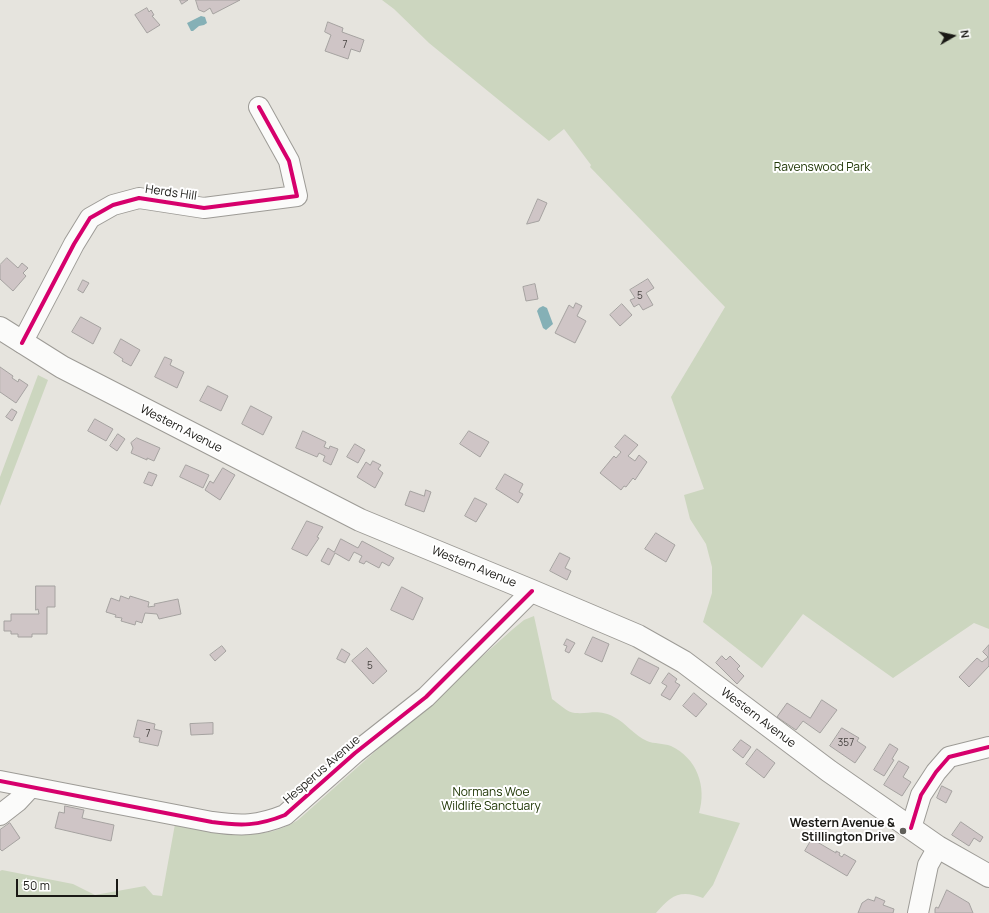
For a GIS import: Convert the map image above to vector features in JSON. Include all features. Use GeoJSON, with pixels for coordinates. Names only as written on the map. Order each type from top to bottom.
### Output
{"type":"FeatureCollection","features":[{"type":"Feature","properties":{"kind":"main road","name":"Western Avenue"},"geometry":{"type":"LineString","coordinates":[[0,328],[22,343],[68,370],[360,520],[638,636],[684,662],[829,771],[938,847],[989,876]]}},
{"type":"Feature","properties":{"kind":"street","name":"Herds Hill"},"geometry":{"type":"LineString","coordinates":[[22,343],[74,244],[90,218],[113,205],[139,198],[204,208],[297,196],[289,161],[259,107]]}},
{"type":"Feature","properties":{"kind":"street","name":"Hesperus Avenue"},"geometry":{"type":"LineString","coordinates":[[0,781],[238,826],[257,825],[272,821],[285,815],[323,784],[355,754],[426,697],[532,591]]}},
{"type":"Feature","properties":{"kind":"street"},"geometry":{"type":"LineString","coordinates":[[911,828],[922,795],[936,772],[949,757],[989,747]]}},
{"type":"Feature","properties":{"kind":"street"},"geometry":{"type":"LineString","coordinates":[[0,815],[18,801],[31,787]]}},
{"type":"Feature","properties":{"kind":"street"},"geometry":{"type":"LineString","coordinates":[[918,913],[928,865],[938,847]]}},
{"type":"Feature","properties":{"kind":"green space","name":"Ravenswood Park"},"geometry":{"type":"Polygon","coordinates":[[[382,0],[989,0],[989,629],[974,623],[893,678],[803,614],[762,668],[703,622],[712,593],[712,567],[706,544],[690,519],[684,495],[704,489],[671,397],[725,307],[590,167],[591,165],[564,129],[549,141],[429,43],[394,9],[382,0]]]}},
{"type":"Feature","properties":{"kind":"green space"},"geometry":{"type":"Polygon","coordinates":[[[38,375],[48,380],[0,506],[0,477],[38,375]]]}},
{"type":"Feature","properties":{"kind":"green space","name":"Normans Woe Wildlife Sanctuary"},"geometry":{"type":"Polygon","coordinates":[[[534,616],[552,699],[572,713],[599,712],[614,717],[643,739],[650,742],[665,744],[680,751],[698,774],[702,793],[699,813],[740,823],[713,885],[703,898],[695,895],[682,894],[671,898],[656,913],[0,913],[0,871],[2,870],[73,884],[95,895],[145,886],[153,895],[162,896],[175,824],[222,832],[253,834],[283,828],[298,820],[513,629],[524,620],[534,616]]]}},
{"type":"Feature","properties":{"kind":"water"},"geometry":{"type":"Polygon","coordinates":[[[201,16],[205,17],[207,23],[191,31],[187,23],[201,16]]]}},
{"type":"Feature","properties":{"kind":"water"},"geometry":{"type":"Polygon","coordinates":[[[543,306],[547,308],[553,324],[546,330],[543,328],[537,311],[543,306]]]}},
{"type":"Feature","properties":{"kind":"building"},"geometry":{"type":"Polygon","coordinates":[[[180,0],[188,0],[182,4],[180,0]]]}},
{"type":"Feature","properties":{"kind":"building"},"geometry":{"type":"Polygon","coordinates":[[[196,0],[240,0],[213,14],[210,8],[204,12],[199,10],[196,0]]]}},
{"type":"Feature","properties":{"kind":"building"},"geometry":{"type":"Polygon","coordinates":[[[147,8],[149,12],[151,10],[154,15],[152,16],[160,25],[147,33],[135,15],[147,8]]]}},
{"type":"Feature","properties":{"kind":"building"},"geometry":{"type":"Polygon","coordinates":[[[328,22],[343,28],[342,32],[364,40],[360,52],[351,49],[348,59],[325,51],[331,35],[325,32],[328,22]]]}},
{"type":"Feature","properties":{"kind":"building"},"geometry":{"type":"Polygon","coordinates":[[[538,199],[547,203],[539,221],[527,224],[538,199]]]}},
{"type":"Feature","properties":{"kind":"building"},"geometry":{"type":"Polygon","coordinates":[[[7,258],[18,268],[22,263],[28,268],[23,273],[26,276],[13,291],[0,279],[0,265],[7,258]]]}},
{"type":"Feature","properties":{"kind":"building"},"geometry":{"type":"Polygon","coordinates":[[[648,279],[654,288],[646,293],[653,305],[643,310],[639,304],[634,307],[630,300],[635,298],[630,290],[648,279]]]}},
{"type":"Feature","properties":{"kind":"building"},"geometry":{"type":"Polygon","coordinates":[[[83,280],[89,283],[83,293],[78,290],[83,280]]]}},
{"type":"Feature","properties":{"kind":"building"},"geometry":{"type":"Polygon","coordinates":[[[535,284],[538,299],[526,301],[523,287],[535,284]]]}},
{"type":"Feature","properties":{"kind":"building"},"geometry":{"type":"Polygon","coordinates":[[[576,303],[582,306],[577,316],[586,321],[575,343],[555,333],[569,305],[573,308],[576,303]]]}},
{"type":"Feature","properties":{"kind":"building"},"geometry":{"type":"Polygon","coordinates":[[[622,304],[632,315],[620,326],[610,315],[622,304]]]}},
{"type":"Feature","properties":{"kind":"building"},"geometry":{"type":"Polygon","coordinates":[[[81,317],[101,328],[93,344],[72,332],[81,317]]]}},
{"type":"Feature","properties":{"kind":"building"},"geometry":{"type":"Polygon","coordinates":[[[121,339],[140,350],[131,366],[122,361],[123,359],[114,353],[121,339]]]}},
{"type":"Feature","properties":{"kind":"building"},"geometry":{"type":"Polygon","coordinates":[[[165,357],[172,360],[170,365],[184,372],[177,388],[155,377],[165,357]]]}},
{"type":"Feature","properties":{"kind":"building"},"geometry":{"type":"Polygon","coordinates":[[[0,367],[13,376],[12,378],[18,382],[19,379],[28,385],[16,403],[0,392],[0,367]]]}},
{"type":"Feature","properties":{"kind":"building"},"geometry":{"type":"Polygon","coordinates":[[[208,386],[228,396],[221,411],[200,401],[208,386]]]}},
{"type":"Feature","properties":{"kind":"building"},"geometry":{"type":"Polygon","coordinates":[[[251,406],[272,417],[263,435],[242,424],[251,406]]]}},
{"type":"Feature","properties":{"kind":"building"},"geometry":{"type":"Polygon","coordinates":[[[12,409],[17,412],[12,421],[6,417],[12,409]]]}},
{"type":"Feature","properties":{"kind":"building"},"geometry":{"type":"Polygon","coordinates":[[[95,419],[113,429],[106,441],[88,431],[95,419]]]}},
{"type":"Feature","properties":{"kind":"building"},"geometry":{"type":"Polygon","coordinates":[[[303,431],[326,442],[324,447],[329,449],[330,446],[338,449],[331,465],[323,461],[325,456],[319,453],[317,457],[296,448],[303,431]]]}},
{"type":"Feature","properties":{"kind":"building"},"geometry":{"type":"Polygon","coordinates":[[[469,431],[489,442],[480,457],[460,444],[469,431]]]}},
{"type":"Feature","properties":{"kind":"building"},"geometry":{"type":"Polygon","coordinates":[[[118,434],[125,439],[117,451],[110,446],[118,434]]]}},
{"type":"Feature","properties":{"kind":"building"},"geometry":{"type":"Polygon","coordinates":[[[625,435],[638,445],[628,456],[635,461],[639,455],[647,462],[635,480],[633,478],[626,487],[624,486],[621,490],[600,473],[614,456],[616,458],[621,452],[615,447],[625,435]]]}},
{"type":"Feature","properties":{"kind":"building"},"geometry":{"type":"Polygon","coordinates":[[[137,438],[160,448],[154,461],[147,458],[147,460],[131,453],[133,448],[131,443],[137,438]]]}},
{"type":"Feature","properties":{"kind":"building"},"geometry":{"type":"Polygon","coordinates":[[[355,444],[365,450],[358,463],[347,457],[355,444]]]}},
{"type":"Feature","properties":{"kind":"building"},"geometry":{"type":"Polygon","coordinates":[[[373,461],[381,465],[378,469],[383,473],[375,488],[357,477],[366,462],[370,465],[373,461]]]}},
{"type":"Feature","properties":{"kind":"building"},"geometry":{"type":"Polygon","coordinates":[[[186,465],[209,475],[203,488],[180,477],[186,465]]]}},
{"type":"Feature","properties":{"kind":"building"},"geometry":{"type":"Polygon","coordinates":[[[223,468],[235,475],[220,500],[205,490],[210,481],[213,483],[223,468]]]}},
{"type":"Feature","properties":{"kind":"building"},"geometry":{"type":"Polygon","coordinates":[[[149,472],[157,475],[152,486],[144,483],[149,472]]]}},
{"type":"Feature","properties":{"kind":"building"},"geometry":{"type":"Polygon","coordinates":[[[505,474],[523,484],[519,492],[523,494],[518,503],[496,489],[505,474]]]}},
{"type":"Feature","properties":{"kind":"building"},"geometry":{"type":"Polygon","coordinates":[[[426,490],[431,492],[424,512],[405,505],[410,491],[424,496],[426,490]]]}},
{"type":"Feature","properties":{"kind":"building"},"geometry":{"type":"Polygon","coordinates":[[[475,498],[487,504],[476,522],[465,516],[475,498]]]}},
{"type":"Feature","properties":{"kind":"building"},"geometry":{"type":"Polygon","coordinates":[[[307,521],[323,527],[317,537],[319,538],[307,556],[292,549],[307,521]]]}},
{"type":"Feature","properties":{"kind":"building"},"geometry":{"type":"Polygon","coordinates":[[[656,533],[675,545],[666,562],[645,549],[656,533]]]}},
{"type":"Feature","properties":{"kind":"building"},"geometry":{"type":"Polygon","coordinates":[[[341,539],[358,548],[362,541],[394,558],[389,566],[382,562],[379,568],[366,561],[364,564],[359,562],[362,556],[354,552],[349,561],[335,553],[329,565],[321,561],[328,548],[334,552],[341,539]]]}},
{"type":"Feature","properties":{"kind":"building"},"geometry":{"type":"Polygon","coordinates":[[[560,553],[570,558],[565,568],[571,571],[567,580],[550,571],[560,553]]]}},
{"type":"Feature","properties":{"kind":"building"},"geometry":{"type":"Polygon","coordinates":[[[36,586],[55,586],[55,607],[47,607],[47,634],[32,634],[32,637],[18,637],[18,634],[11,634],[11,631],[4,631],[4,621],[11,621],[11,614],[39,614],[38,609],[36,610],[36,586]]]}},
{"type":"Feature","properties":{"kind":"building"},"geometry":{"type":"Polygon","coordinates":[[[402,587],[423,598],[413,620],[391,610],[402,587]]]}},
{"type":"Feature","properties":{"kind":"building"},"geometry":{"type":"Polygon","coordinates":[[[121,596],[129,599],[130,596],[149,602],[148,607],[155,606],[154,604],[178,599],[181,614],[159,619],[157,614],[145,613],[142,623],[136,621],[135,625],[121,621],[122,618],[115,617],[116,615],[106,612],[111,598],[119,601],[121,596]]]}},
{"type":"Feature","properties":{"kind":"building"},"geometry":{"type":"Polygon","coordinates":[[[593,637],[609,644],[602,662],[585,654],[593,637]]]}},
{"type":"Feature","properties":{"kind":"building"},"geometry":{"type":"Polygon","coordinates":[[[567,639],[575,643],[569,653],[565,651],[567,646],[564,645],[567,639]]]}},
{"type":"Feature","properties":{"kind":"building"},"geometry":{"type":"Polygon","coordinates":[[[989,645],[989,666],[969,687],[959,677],[977,658],[982,662],[988,657],[983,652],[989,645]]]}},
{"type":"Feature","properties":{"kind":"building"},"geometry":{"type":"Polygon","coordinates":[[[222,646],[226,651],[215,661],[210,655],[222,646]]]}},
{"type":"Feature","properties":{"kind":"building"},"geometry":{"type":"Polygon","coordinates":[[[367,648],[387,671],[373,684],[352,661],[367,648]]]}},
{"type":"Feature","properties":{"kind":"building"},"geometry":{"type":"Polygon","coordinates":[[[342,649],[350,654],[345,663],[337,659],[342,649]]]}},
{"type":"Feature","properties":{"kind":"building"},"geometry":{"type":"Polygon","coordinates":[[[722,656],[726,660],[730,656],[740,666],[737,669],[744,676],[737,684],[716,663],[722,656]]]}},
{"type":"Feature","properties":{"kind":"building"},"geometry":{"type":"Polygon","coordinates":[[[639,658],[659,668],[650,684],[631,674],[639,658]]]}},
{"type":"Feature","properties":{"kind":"building"},"geometry":{"type":"Polygon","coordinates":[[[669,673],[677,679],[675,682],[680,685],[670,700],[661,695],[667,686],[662,683],[669,673]]]}},
{"type":"Feature","properties":{"kind":"building"},"geometry":{"type":"Polygon","coordinates":[[[694,693],[707,704],[696,717],[683,706],[694,693]]]}},
{"type":"Feature","properties":{"kind":"building"},"geometry":{"type":"Polygon","coordinates":[[[822,700],[837,710],[820,733],[803,721],[796,730],[777,717],[787,703],[810,718],[822,700]]]}},
{"type":"Feature","properties":{"kind":"building"},"geometry":{"type":"Polygon","coordinates":[[[138,720],[155,724],[154,729],[162,731],[158,746],[139,742],[140,738],[134,737],[138,720]]]}},
{"type":"Feature","properties":{"kind":"building"},"geometry":{"type":"Polygon","coordinates":[[[213,723],[213,734],[191,735],[190,724],[213,723]]]}},
{"type":"Feature","properties":{"kind":"building"},"geometry":{"type":"Polygon","coordinates":[[[842,728],[859,738],[857,741],[866,747],[855,763],[830,746],[842,728]]]}},
{"type":"Feature","properties":{"kind":"building"},"geometry":{"type":"Polygon","coordinates":[[[741,740],[751,747],[743,758],[733,750],[741,740]]]}},
{"type":"Feature","properties":{"kind":"building"},"geometry":{"type":"Polygon","coordinates":[[[890,744],[898,749],[892,759],[894,760],[884,776],[874,770],[890,744]]]}},
{"type":"Feature","properties":{"kind":"building"},"geometry":{"type":"Polygon","coordinates":[[[757,749],[775,763],[764,778],[746,764],[757,749]]]}},
{"type":"Feature","properties":{"kind":"building"},"geometry":{"type":"Polygon","coordinates":[[[899,761],[909,767],[903,777],[911,782],[902,796],[884,785],[899,761]]]}},
{"type":"Feature","properties":{"kind":"building"},"geometry":{"type":"Polygon","coordinates":[[[942,786],[952,791],[946,803],[937,798],[942,786]]]}},
{"type":"Feature","properties":{"kind":"building"},"geometry":{"type":"Polygon","coordinates":[[[65,806],[84,810],[82,818],[114,825],[111,841],[55,828],[59,812],[64,813],[65,806]]]}},
{"type":"Feature","properties":{"kind":"building"},"geometry":{"type":"Polygon","coordinates":[[[961,822],[983,837],[980,842],[974,838],[969,846],[952,835],[961,822]]]}},
{"type":"Feature","properties":{"kind":"building"},"geometry":{"type":"Polygon","coordinates":[[[10,823],[20,838],[2,851],[0,849],[0,830],[10,823]]]}},
{"type":"Feature","properties":{"kind":"building"},"geometry":{"type":"Polygon","coordinates":[[[812,839],[836,853],[836,851],[840,853],[839,855],[842,857],[844,854],[856,861],[847,876],[805,851],[812,839]]]}},
{"type":"Feature","properties":{"kind":"building"},"geometry":{"type":"Polygon","coordinates":[[[947,890],[969,903],[973,913],[935,913],[936,907],[938,908],[947,890]]]}},
{"type":"Feature","properties":{"kind":"building"},"geometry":{"type":"Polygon","coordinates":[[[876,897],[885,901],[883,905],[894,909],[893,913],[858,913],[862,903],[868,899],[874,901],[876,897]]]}},
{"type":"Feature","properties":{"kind":"cycle path"},"geometry":{"type":"LineString","coordinates":[[22,343],[74,244],[90,218],[113,205],[139,198],[204,208],[297,196],[289,161],[259,107]]}},
{"type":"Feature","properties":{"kind":"cycle path"},"geometry":{"type":"LineString","coordinates":[[0,781],[212,822],[249,824],[275,819],[285,815],[355,753],[426,697],[532,591]]}},
{"type":"Feature","properties":{"kind":"cycle path"},"geometry":{"type":"LineString","coordinates":[[911,828],[921,795],[936,772],[949,757],[989,747]]}},
{"type":"Feature","properties":{"kind":"place","name":"Western Avenue & Stillington Drive"},"geometry":{"type":"Point","coordinates":[903,831]}}]}
